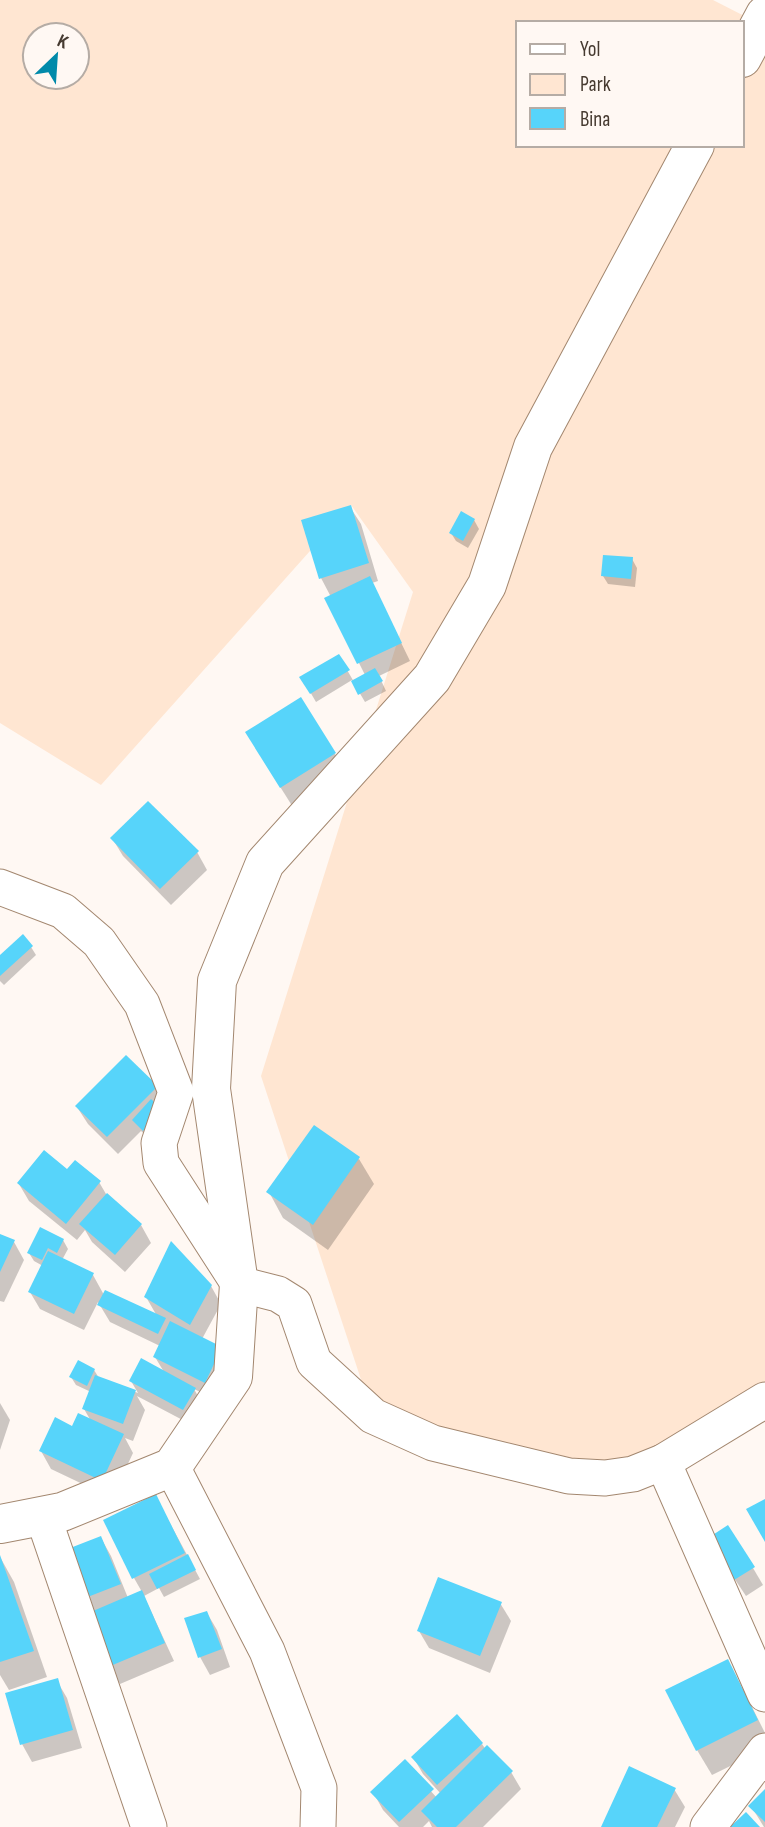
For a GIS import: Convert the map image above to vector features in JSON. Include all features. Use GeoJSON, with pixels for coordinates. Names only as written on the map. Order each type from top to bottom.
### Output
{"type":"FeatureCollection","features":[{"type":"Feature","properties":{"kind":"street"},"geometry":{"type":"LineString","coordinates":[[744,54],[765,15]]}},
{"type":"Feature","properties":{"kind":"street"},"geometry":{"type":"LineString","coordinates":[[2,1522],[62,1512],[172,1467],[233,1377],[239,1284],[211,1089],[217,981],[265,863],[432,678],[487,585],[533,447],[694,147]]}},
{"type":"Feature","properties":{"kind":"street"},"geometry":{"type":"LineString","coordinates":[[0,887],[63,911],[99,942],[142,1004],[176,1093],[159,1143],[161,1163],[239,1284],[278,1294],[294,1304],[314,1362],[373,1416],[433,1443],[569,1476],[605,1478],[633,1474],[663,1462],[765,1400]]}},
{"type":"Feature","properties":{"kind":"street"},"geometry":{"type":"LineString","coordinates":[[663,1462],[765,1694]]}},
{"type":"Feature","properties":{"kind":"street"},"geometry":{"type":"LineString","coordinates":[[172,1467],[267,1650],[319,1788],[318,1827]]}},
{"type":"Feature","properties":{"kind":"street"},"geometry":{"type":"LineString","coordinates":[[43,1516],[149,1827]]}},
{"type":"Feature","properties":{"kind":"street"},"geometry":{"type":"LineString","coordinates":[[708,1827],[765,1751]]}},
{"type":"Feature","properties":{"kind":"green space"},"geometry":{"type":"Polygon","coordinates":[[[0,0],[713,0],[760,24],[765,18],[765,1418],[633,1474],[373,1416],[261,1076],[413,592],[351,505],[101,785],[0,723],[0,0]]]}},
{"type":"Feature","properties":{"kind":"building"},"geometry":{"type":"Polygon","coordinates":[[[351,505],[369,563],[319,579],[301,520],[351,505]]]}},
{"type":"Feature","properties":{"kind":"building"},"geometry":{"type":"Polygon","coordinates":[[[461,511],[475,519],[463,541],[449,533],[461,511]]]}},
{"type":"Feature","properties":{"kind":"building"},"geometry":{"type":"Polygon","coordinates":[[[603,555],[633,557],[631,579],[601,576],[603,555]]]}},
{"type":"Feature","properties":{"kind":"building"},"geometry":{"type":"Polygon","coordinates":[[[370,576],[402,643],[357,664],[324,598],[370,576]]]}},
{"type":"Feature","properties":{"kind":"building"},"geometry":{"type":"Polygon","coordinates":[[[339,654],[350,670],[310,694],[299,677],[339,654]]]}},
{"type":"Feature","properties":{"kind":"building"},"geometry":{"type":"Polygon","coordinates":[[[375,668],[383,681],[358,695],[351,681],[375,668]]]}},
{"type":"Feature","properties":{"kind":"building"},"geometry":{"type":"Polygon","coordinates":[[[301,697],[336,753],[280,788],[245,732],[301,697]]]}},
{"type":"Feature","properties":{"kind":"building"},"geometry":{"type":"Polygon","coordinates":[[[148,801],[199,851],[160,889],[110,838],[148,801]]]}},
{"type":"Feature","properties":{"kind":"building"},"geometry":{"type":"Polygon","coordinates":[[[23,934],[33,946],[0,976],[0,955],[23,934]]]}},
{"type":"Feature","properties":{"kind":"building"},"geometry":{"type":"Polygon","coordinates":[[[126,1055],[158,1086],[107,1137],[75,1106],[126,1055]]]}},
{"type":"Feature","properties":{"kind":"building"},"geometry":{"type":"Polygon","coordinates":[[[151,1099],[163,1110],[143,1131],[132,1120],[151,1099]]]}},
{"type":"Feature","properties":{"kind":"building"},"geometry":{"type":"Polygon","coordinates":[[[314,1125],[360,1157],[313,1225],[266,1192],[314,1125]]]}},
{"type":"Feature","properties":{"kind":"building"},"geometry":{"type":"Polygon","coordinates":[[[44,1150],[67,1169],[75,1160],[101,1181],[66,1224],[17,1183],[44,1150]]]}},
{"type":"Feature","properties":{"kind":"building"},"geometry":{"type":"Polygon","coordinates":[[[107,1193],[142,1224],[115,1255],[79,1224],[107,1193]]]}},
{"type":"Feature","properties":{"kind":"building"},"geometry":{"type":"Polygon","coordinates":[[[40,1227],[64,1239],[57,1253],[48,1248],[42,1260],[27,1253],[40,1227]]]}},
{"type":"Feature","properties":{"kind":"building"},"geometry":{"type":"Polygon","coordinates":[[[0,1234],[15,1240],[0,1272],[0,1234]]]}},
{"type":"Feature","properties":{"kind":"building"},"geometry":{"type":"Polygon","coordinates":[[[171,1241],[212,1285],[190,1325],[144,1297],[171,1241]]]}},
{"type":"Feature","properties":{"kind":"building"},"geometry":{"type":"Polygon","coordinates":[[[48,1251],[94,1273],[74,1314],[28,1292],[48,1251]]]}},
{"type":"Feature","properties":{"kind":"building"},"geometry":{"type":"Polygon","coordinates":[[[105,1290],[166,1318],[158,1334],[97,1305],[105,1290]]]}},
{"type":"Feature","properties":{"kind":"building"},"geometry":{"type":"Polygon","coordinates":[[[170,1321],[222,1347],[205,1383],[153,1357],[170,1321]]]}},
{"type":"Feature","properties":{"kind":"building"},"geometry":{"type":"Polygon","coordinates":[[[141,1358],[196,1388],[183,1410],[129,1381],[141,1358]]]}},
{"type":"Feature","properties":{"kind":"building"},"geometry":{"type":"Polygon","coordinates":[[[78,1360],[95,1369],[87,1386],[69,1377],[78,1360]]]}},
{"type":"Feature","properties":{"kind":"building"},"geometry":{"type":"Polygon","coordinates":[[[95,1375],[136,1390],[123,1424],[82,1409],[95,1375]]]}},
{"type":"Feature","properties":{"kind":"building"},"geometry":{"type":"Polygon","coordinates":[[[78,1413],[124,1434],[102,1481],[39,1451],[55,1417],[72,1426],[78,1413]]]}},
{"type":"Feature","properties":{"kind":"building"},"geometry":{"type":"Polygon","coordinates":[[[156,1494],[185,1553],[132,1579],[103,1520],[156,1494]]]}},
{"type":"Feature","properties":{"kind":"building"},"geometry":{"type":"Polygon","coordinates":[[[765,1499],[765,1542],[746,1509],[765,1499]]]}},
{"type":"Feature","properties":{"kind":"building"},"geometry":{"type":"Polygon","coordinates":[[[728,1525],[755,1567],[734,1580],[708,1538],[728,1525]]]}},
{"type":"Feature","properties":{"kind":"building"},"geometry":{"type":"Polygon","coordinates":[[[101,1536],[121,1584],[85,1598],[65,1550],[101,1536]]]}},
{"type":"Feature","properties":{"kind":"building"},"geometry":{"type":"Polygon","coordinates":[[[188,1554],[196,1570],[157,1589],[149,1574],[188,1554]]]}},
{"type":"Feature","properties":{"kind":"building"},"geometry":{"type":"Polygon","coordinates":[[[0,1555],[34,1651],[0,1662],[0,1555]]]}},
{"type":"Feature","properties":{"kind":"building"},"geometry":{"type":"Polygon","coordinates":[[[438,1577],[502,1602],[480,1656],[417,1631],[438,1577]]]}},
{"type":"Feature","properties":{"kind":"building"},"geometry":{"type":"Polygon","coordinates":[[[142,1590],[165,1643],[108,1667],[86,1614],[142,1590]]]}},
{"type":"Feature","properties":{"kind":"building"},"geometry":{"type":"Polygon","coordinates":[[[207,1611],[222,1649],[198,1658],[184,1618],[207,1611]]]}},
{"type":"Feature","properties":{"kind":"building"},"geometry":{"type":"Polygon","coordinates":[[[728,1659],[758,1720],[696,1751],[665,1690],[728,1659]]]}},
{"type":"Feature","properties":{"kind":"building"},"geometry":{"type":"Polygon","coordinates":[[[58,1678],[73,1730],[20,1745],[5,1693],[58,1678]]]}},
{"type":"Feature","properties":{"kind":"building"},"geometry":{"type":"Polygon","coordinates":[[[457,1714],[483,1743],[437,1785],[411,1757],[457,1714]]]}},
{"type":"Feature","properties":{"kind":"building"},"geometry":{"type":"Polygon","coordinates":[[[487,1745],[513,1771],[456,1827],[437,1827],[421,1811],[487,1745]]]}},
{"type":"Feature","properties":{"kind":"building"},"geometry":{"type":"Polygon","coordinates":[[[405,1759],[434,1789],[399,1822],[370,1792],[405,1759]]]}},
{"type":"Feature","properties":{"kind":"building"},"geometry":{"type":"Polygon","coordinates":[[[629,1766],[676,1788],[657,1827],[601,1827],[629,1766]]]}},
{"type":"Feature","properties":{"kind":"building"},"geometry":{"type":"Polygon","coordinates":[[[765,1789],[765,1822],[748,1806],[765,1789]]]}},
{"type":"Feature","properties":{"kind":"building"},"geometry":{"type":"Polygon","coordinates":[[[746,1812],[760,1827],[730,1827],[746,1812]]]}}]}
